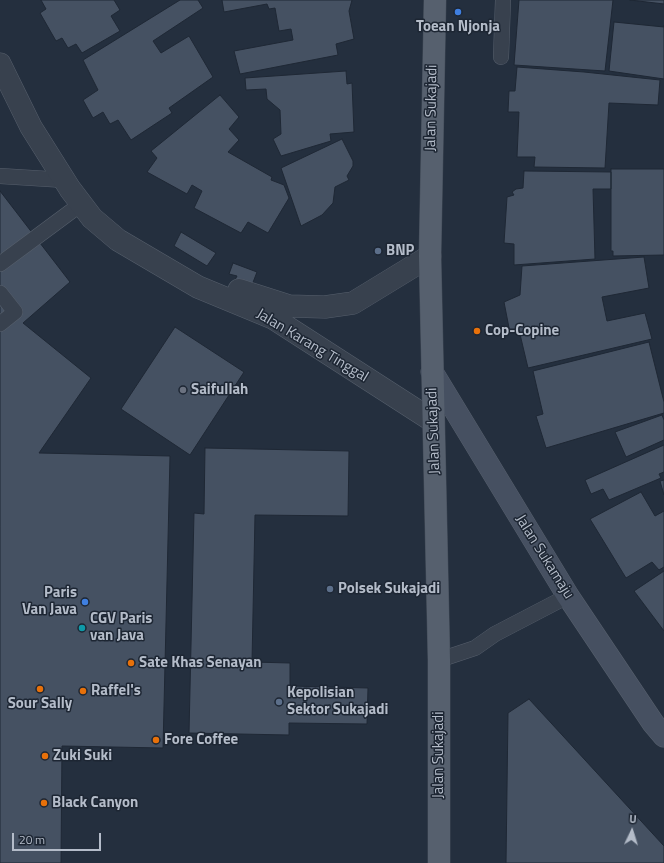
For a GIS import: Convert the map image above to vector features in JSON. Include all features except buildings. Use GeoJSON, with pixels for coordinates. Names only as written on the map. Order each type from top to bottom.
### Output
{"type":"FeatureCollection","features":[{"type":"Feature","properties":{"kind":"main road","name":"Jalan Sukajadi"},"geometry":{"type":"LineString","coordinates":[[435,0],[430,256],[439,660],[439,863]]}},
{"type":"Feature","properties":{"kind":"main road","name":"Jalan Sukamaju"},"geometry":{"type":"LineString","coordinates":[[432,372],[568,596],[653,723],[664,736]]}},
{"type":"Feature","properties":{"kind":"street","name":"Jalan Karang Tinggal"},"geometry":{"type":"LineString","coordinates":[[0,64],[31,127],[64,180],[92,218],[118,240],[198,287],[273,318],[433,421]]}},
{"type":"Feature","properties":{"kind":"street","name":"Jalan Karang Tinggal"},"geometry":{"type":"LineString","coordinates":[[165,268],[289,306],[325,307],[352,303],[430,256]]}},
{"type":"Feature","properties":{"kind":"lane"},"geometry":{"type":"LineString","coordinates":[[501,57],[503,0]]}},
{"type":"Feature","properties":{"kind":"lane"},"geometry":{"type":"LineString","coordinates":[[0,176],[64,180]]}},
{"type":"Feature","properties":{"kind":"lane"},"geometry":{"type":"LineString","coordinates":[[0,264],[81,204]]}},
{"type":"Feature","properties":{"kind":"lane"},"geometry":{"type":"LineString","coordinates":[[0,293],[15,312],[0,324]]}},
{"type":"Feature","properties":{"kind":"lane"},"geometry":{"type":"LineString","coordinates":[[439,660],[475,648],[495,634],[568,596]]}},
{"type":"Feature","properties":{"kind":"place","name":"Toean Njonja"},"geometry":{"type":"Point","coordinates":[458,12]}},
{"type":"Feature","properties":{"kind":"place","name":"BNP"},"geometry":{"type":"Point","coordinates":[378,251]}},
{"type":"Feature","properties":{"kind":"place","name":"Cop-Copine"},"geometry":{"type":"Point","coordinates":[477,331]}},
{"type":"Feature","properties":{"kind":"place","name":"Saifullah"},"geometry":{"type":"Point","coordinates":[183,390]}},
{"type":"Feature","properties":{"kind":"place","name":"Polsek Sukajadi"},"geometry":{"type":"Point","coordinates":[330,589]}},
{"type":"Feature","properties":{"kind":"place","name":"Paris Van Java"},"geometry":{"type":"Point","coordinates":[85,602]}},
{"type":"Feature","properties":{"kind":"place","name":"CGV Paris van Java"},"geometry":{"type":"Point","coordinates":[82,628]}},
{"type":"Feature","properties":{"kind":"place","name":"Sate Khas Senayan"},"geometry":{"type":"Point","coordinates":[131,663]}},
{"type":"Feature","properties":{"kind":"place","name":"Sour Sally"},"geometry":{"type":"Point","coordinates":[40,689]}},
{"type":"Feature","properties":{"kind":"place","name":"Raffel's"},"geometry":{"type":"Point","coordinates":[83,691]}},
{"type":"Feature","properties":{"kind":"place","name":"Kepolisian Sektor Sukajadi"},"geometry":{"type":"Point","coordinates":[279,702]}},
{"type":"Feature","properties":{"kind":"place","name":"Fore Coffee"},"geometry":{"type":"Point","coordinates":[156,740]}},
{"type":"Feature","properties":{"kind":"place","name":"Zuki Suki"},"geometry":{"type":"Point","coordinates":[45,756]}},
{"type":"Feature","properties":{"kind":"place","name":"Black Canyon"},"geometry":{"type":"Point","coordinates":[44,803]}}]}
